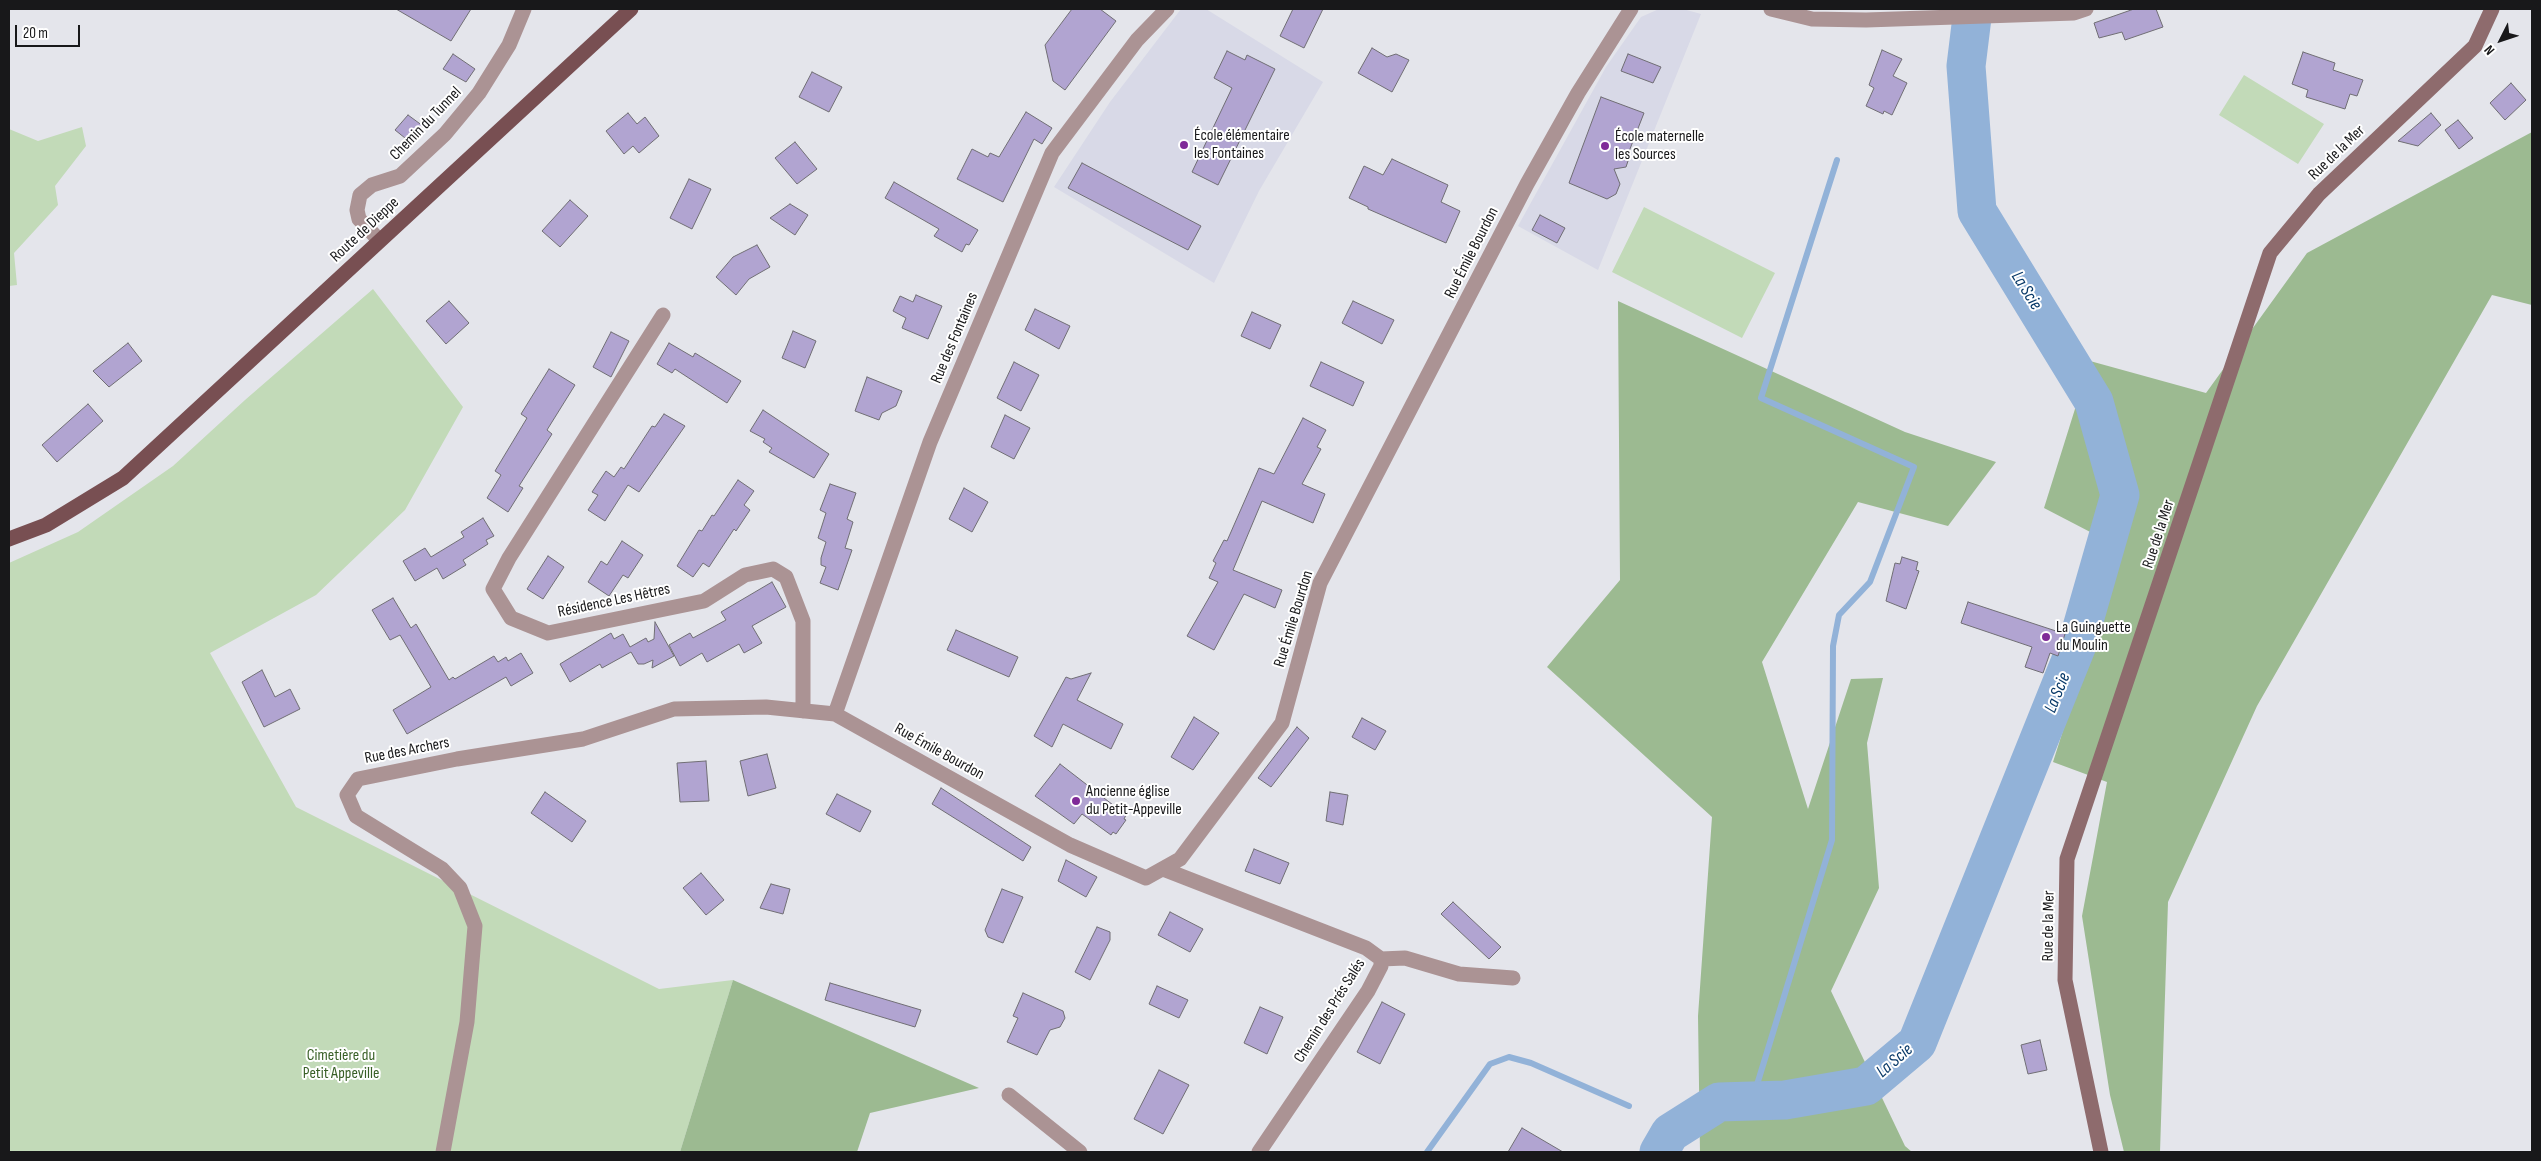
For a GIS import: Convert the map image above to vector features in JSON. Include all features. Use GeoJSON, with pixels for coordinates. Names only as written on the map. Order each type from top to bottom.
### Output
{"type":"FeatureCollection","features":[{"type":"Feature","properties":{"kind":"main road","name":"Route de Dieppe"},"geometry":{"type":"LineString","coordinates":[[9,539],[46,525],[123,478],[631,9]]}},
{"type":"Feature","properties":{"kind":"street","name":"Chemin du Tunnel"},"geometry":{"type":"LineString","coordinates":[[379,240],[360,220],[357,210],[360,195],[372,184],[400,176],[445,134],[479,93],[509,45],[524,9]]}},
{"type":"Feature","properties":{"kind":"street","name":"Rue des Fontaines"},"geometry":{"type":"LineString","coordinates":[[834,714],[930,442],[1052,153],[1137,40],[1167,9]]}},
{"type":"Feature","properties":{"kind":"street","name":"Rue Émile Bourdon"},"geometry":{"type":"LineString","coordinates":[[834,714],[1070,845],[1146,878],[1180,859],[1282,723],[1320,583],[1527,184],[1578,93],[1631,9]]}},
{"type":"Feature","properties":{"kind":"street"},"geometry":{"type":"LineString","coordinates":[[1770,9],[1812,19],[1869,14],[1992,17],[2074,13],[2086,9]]}},
{"type":"Feature","properties":{"kind":"street","name":"Rue de la Mer"},"geometry":{"type":"LineString","coordinates":[[2101,1152],[2065,980],[2067,859],[2270,253],[2319,194],[2475,46],[2492,9]]}},
{"type":"Feature","properties":{"kind":"street","name":"Résidence Les Hêtres"},"geometry":{"type":"LineString","coordinates":[[663,315],[508,558],[493,589],[511,618],[548,633],[704,601],[745,575],[773,569],[786,577],[803,621],[803,711]]}},
{"type":"Feature","properties":{"kind":"street","name":"Rue des Archers"},"geometry":{"type":"LineString","coordinates":[[443,1152],[467,1022],[475,926],[460,888],[442,869],[356,816],[347,795],[358,779],[457,759],[583,739],[674,709],[766,707],[834,714]]}},
{"type":"Feature","properties":{"kind":"street","name":"Chemin des Prés Salés"},"geometry":{"type":"LineString","coordinates":[[1163,869],[1366,948],[1381,959],[1381,966],[1368,991],[1259,1152]]}},
{"type":"Feature","properties":{"kind":"street"},"geometry":{"type":"LineString","coordinates":[[1381,959],[1406,958],[1459,974],[1513,978]]}},
{"type":"Feature","properties":{"kind":"street"},"geometry":{"type":"LineString","coordinates":[[1009,1095],[1080,1152]]}},
{"type":"Feature","properties":{"kind":"shaded area","name":"École élémentaire les Fontaines"},"geometry":{"type":"Polygon","coordinates":[[[1181,9],[1206,9],[1323,82],[1259,191],[1214,283],[1054,187],[1110,102],[1181,9]]]}},
{"type":"Feature","properties":{"kind":"shaded area","name":"École maternelle les Sources"},"geometry":{"type":"Polygon","coordinates":[[[1659,9],[1683,9],[1701,14],[1598,270],[1518,226],[1606,67],[1641,17],[1659,9]]]}},
{"type":"Feature","properties":{"kind":"green space"},"geometry":{"type":"Polygon","coordinates":[[[2244,75],[2324,124],[2298,164],[2219,115],[2244,75]]]}},
{"type":"Feature","properties":{"kind":"green space"},"geometry":{"type":"Polygon","coordinates":[[[82,127],[86,146],[55,186],[58,205],[14,253],[17,285],[9,286],[9,129],[38,141],[82,127]]]}},
{"type":"Feature","properties":{"kind":"green space"},"geometry":{"type":"Polygon","coordinates":[[[2532,132],[2532,305],[2492,295],[2257,706],[2168,902],[2160,1152],[2124,1152],[2110,1095],[2082,916],[2107,782],[2053,762],[2121,548],[2044,508],[2090,361],[2206,393],[2307,253],[2532,132]]]}},
{"type":"Feature","properties":{"kind":"green space"},"geometry":{"type":"Polygon","coordinates":[[[1644,207],[1775,273],[1742,338],[1612,272],[1644,207]]]}},
{"type":"Feature","properties":{"kind":"green space","name":"Cimetière du Petit Appeville"},"geometry":{"type":"Polygon","coordinates":[[[373,289],[463,407],[405,510],[316,595],[210,653],[296,807],[659,989],[733,980],[680,1152],[9,1152],[9,563],[78,532],[173,466],[245,400],[373,289]]]}},
{"type":"Feature","properties":{"kind":"green space"},"geometry":{"type":"Polygon","coordinates":[[[1618,301],[1905,432],[1996,462],[1948,526],[1858,502],[1762,662],[1808,809],[1851,679],[1883,678],[1867,743],[1879,888],[1831,991],[1905,1146],[1912,1152],[1700,1152],[1698,1016],[1712,817],[1547,667],[1620,580],[1618,301]]]}},
{"type":"Feature","properties":{"kind":"green space"},"geometry":{"type":"Polygon","coordinates":[[[733,980],[979,1088],[870,1113],[857,1152],[680,1152],[733,980]]]}},
{"type":"Feature","properties":{"kind":"building"},"geometry":{"type":"Polygon","coordinates":[[[396,9],[471,9],[451,41],[396,9]]]}},
{"type":"Feature","properties":{"kind":"building"},"geometry":{"type":"Polygon","coordinates":[[[1072,9],[1100,9],[1116,21],[1065,90],[1053,81],[1045,45],[1072,9]]]}},
{"type":"Feature","properties":{"kind":"building"},"geometry":{"type":"Polygon","coordinates":[[[1293,9],[1323,9],[1304,48],[1280,36],[1293,9]]]}},
{"type":"Feature","properties":{"kind":"building"},"geometry":{"type":"Polygon","coordinates":[[[2134,9],[2156,9],[2163,27],[2125,40],[2122,32],[2099,38],[2094,23],[2134,9]]]}},
{"type":"Feature","properties":{"kind":"building"},"geometry":{"type":"Polygon","coordinates":[[[1372,48],[1387,57],[1396,54],[1409,60],[1392,92],[1358,73],[1372,48]]]}},
{"type":"Feature","properties":{"kind":"building"},"geometry":{"type":"Polygon","coordinates":[[[1882,50],[1902,59],[1893,76],[1907,83],[1892,115],[1884,111],[1883,114],[1866,106],[1874,88],[1869,85],[1882,50]]]}},
{"type":"Feature","properties":{"kind":"building"},"geometry":{"type":"Polygon","coordinates":[[[1227,51],[1245,60],[1247,55],[1275,69],[1218,185],[1192,172],[1232,88],[1214,78],[1227,51]]]}},
{"type":"Feature","properties":{"kind":"building"},"geometry":{"type":"Polygon","coordinates":[[[2303,52],[2335,63],[2333,70],[2363,80],[2357,96],[2350,94],[2345,109],[2306,97],[2308,90],[2292,84],[2303,52]]]}},
{"type":"Feature","properties":{"kind":"building"},"geometry":{"type":"Polygon","coordinates":[[[453,54],[475,69],[466,82],[443,69],[453,54]]]}},
{"type":"Feature","properties":{"kind":"building"},"geometry":{"type":"Polygon","coordinates":[[[1628,54],[1661,67],[1653,83],[1621,71],[1628,54]]]}},
{"type":"Feature","properties":{"kind":"building"},"geometry":{"type":"Polygon","coordinates":[[[812,72],[842,87],[829,112],[799,97],[812,72]]]}},
{"type":"Feature","properties":{"kind":"building"},"geometry":{"type":"Polygon","coordinates":[[[2511,83],[2526,100],[2505,120],[2490,103],[2511,83]]]}},
{"type":"Feature","properties":{"kind":"building"},"geometry":{"type":"Polygon","coordinates":[[[1601,97],[1644,113],[1628,154],[1630,155],[1626,167],[1614,169],[1620,184],[1616,194],[1607,199],[1569,183],[1601,97]]]}},
{"type":"Feature","properties":{"kind":"building"},"geometry":{"type":"Polygon","coordinates":[[[1026,112],[1052,128],[1042,144],[1034,139],[1003,202],[957,179],[972,149],[988,157],[990,153],[999,157],[1026,112]]]}},
{"type":"Feature","properties":{"kind":"building"},"geometry":{"type":"Polygon","coordinates":[[[628,113],[637,124],[645,117],[659,136],[639,153],[633,146],[624,154],[606,131],[628,113]]]}},
{"type":"Feature","properties":{"kind":"building"},"geometry":{"type":"Polygon","coordinates":[[[2431,113],[2441,125],[2418,146],[2398,141],[2431,113]]]}},
{"type":"Feature","properties":{"kind":"building"},"geometry":{"type":"Polygon","coordinates":[[[408,115],[423,126],[410,142],[395,130],[408,115]]]}},
{"type":"Feature","properties":{"kind":"building"},"geometry":{"type":"Polygon","coordinates":[[[2458,120],[2473,138],[2459,149],[2445,130],[2458,120]]]}},
{"type":"Feature","properties":{"kind":"building"},"geometry":{"type":"Polygon","coordinates":[[[795,142],[817,169],[797,184],[775,158],[795,142]]]}},
{"type":"Feature","properties":{"kind":"building"},"geometry":{"type":"Polygon","coordinates":[[[1392,159],[1448,185],[1441,202],[1460,211],[1446,243],[1368,209],[1368,207],[1349,198],[1364,166],[1383,175],[1392,159]]]}},
{"type":"Feature","properties":{"kind":"building"},"geometry":{"type":"Polygon","coordinates":[[[1082,163],[1201,226],[1188,250],[1068,188],[1082,163]]]}},
{"type":"Feature","properties":{"kind":"building"},"geometry":{"type":"Polygon","coordinates":[[[689,179],[711,189],[692,229],[670,218],[689,179]]]}},
{"type":"Feature","properties":{"kind":"building"},"geometry":{"type":"Polygon","coordinates":[[[894,182],[978,230],[969,245],[966,244],[962,252],[934,236],[939,229],[885,198],[894,182]]]}},
{"type":"Feature","properties":{"kind":"building"},"geometry":{"type":"Polygon","coordinates":[[[570,200],[588,216],[560,247],[542,231],[570,200]]]}},
{"type":"Feature","properties":{"kind":"building"},"geometry":{"type":"Polygon","coordinates":[[[790,204],[808,215],[795,235],[770,218],[790,204]]]}},
{"type":"Feature","properties":{"kind":"building"},"geometry":{"type":"Polygon","coordinates":[[[1540,215],[1565,228],[1557,243],[1532,230],[1540,215]]]}},
{"type":"Feature","properties":{"kind":"building"},"geometry":{"type":"Polygon","coordinates":[[[757,245],[770,267],[749,279],[736,295],[716,277],[733,257],[757,245]]]}},
{"type":"Feature","properties":{"kind":"building"},"geometry":{"type":"Polygon","coordinates":[[[916,295],[942,306],[928,339],[902,328],[906,318],[893,311],[900,296],[913,302],[916,295]]]}},
{"type":"Feature","properties":{"kind":"building"},"geometry":{"type":"Polygon","coordinates":[[[449,301],[469,323],[446,344],[426,321],[449,301]]]}},
{"type":"Feature","properties":{"kind":"building"},"geometry":{"type":"Polygon","coordinates":[[[1353,301],[1394,320],[1382,344],[1342,323],[1353,301]]]}},
{"type":"Feature","properties":{"kind":"building"},"geometry":{"type":"Polygon","coordinates":[[[1035,309],[1070,326],[1059,349],[1025,330],[1035,309]]]}},
{"type":"Feature","properties":{"kind":"building"},"geometry":{"type":"Polygon","coordinates":[[[1252,312],[1281,325],[1270,349],[1241,336],[1252,312]]]}},
{"type":"Feature","properties":{"kind":"building"},"geometry":{"type":"Polygon","coordinates":[[[793,331],[816,341],[805,368],[782,358],[793,331]]]}},
{"type":"Feature","properties":{"kind":"building"},"geometry":{"type":"Polygon","coordinates":[[[611,332],[629,341],[611,377],[593,367],[611,332]]]}},
{"type":"Feature","properties":{"kind":"building"},"geometry":{"type":"Polygon","coordinates":[[[128,343],[142,361],[109,387],[93,371],[128,343]]]}},
{"type":"Feature","properties":{"kind":"building"},"geometry":{"type":"Polygon","coordinates":[[[669,343],[693,357],[695,353],[741,381],[727,403],[675,369],[672,373],[657,364],[669,343]]]}},
{"type":"Feature","properties":{"kind":"building"},"geometry":{"type":"Polygon","coordinates":[[[1014,362],[1039,375],[1021,411],[997,398],[1014,362]]]}},
{"type":"Feature","properties":{"kind":"building"},"geometry":{"type":"Polygon","coordinates":[[[1321,362],[1364,382],[1353,406],[1310,386],[1321,362]]]}},
{"type":"Feature","properties":{"kind":"building"},"geometry":{"type":"Polygon","coordinates":[[[549,369],[575,385],[547,430],[552,434],[519,486],[523,488],[508,512],[487,498],[501,475],[495,471],[527,418],[521,414],[549,369]]]}},
{"type":"Feature","properties":{"kind":"building"},"geometry":{"type":"Polygon","coordinates":[[[867,377],[902,391],[896,406],[882,413],[879,420],[855,411],[867,377]]]}},
{"type":"Feature","properties":{"kind":"building"},"geometry":{"type":"Polygon","coordinates":[[[88,404],[103,421],[57,462],[42,445],[88,404]]]}},
{"type":"Feature","properties":{"kind":"building"},"geometry":{"type":"Polygon","coordinates":[[[763,410],[829,454],[814,478],[769,452],[772,448],[763,442],[765,439],[750,431],[763,410]]]}},
{"type":"Feature","properties":{"kind":"building"},"geometry":{"type":"Polygon","coordinates":[[[664,414],[685,426],[639,492],[628,485],[605,521],[588,510],[598,495],[592,492],[606,471],[614,477],[621,467],[624,469],[652,426],[655,427],[664,414]]]}},
{"type":"Feature","properties":{"kind":"building"},"geometry":{"type":"Polygon","coordinates":[[[1005,415],[1030,428],[1014,459],[991,447],[1005,415]]]}},
{"type":"Feature","properties":{"kind":"building"},"geometry":{"type":"Polygon","coordinates":[[[1303,418],[1326,430],[1317,447],[1321,449],[1302,484],[1325,494],[1313,523],[1262,501],[1233,570],[1282,590],[1275,608],[1244,594],[1214,650],[1187,636],[1218,582],[1209,578],[1216,563],[1213,561],[1224,540],[1227,541],[1259,468],[1274,474],[1303,418]]]}},
{"type":"Feature","properties":{"kind":"building"},"geometry":{"type":"Polygon","coordinates":[[[738,480],[754,491],[744,505],[750,510],[736,531],[734,529],[709,567],[703,563],[693,577],[677,566],[699,530],[702,531],[712,515],[714,516],[738,480]]]}},
{"type":"Feature","properties":{"kind":"building"},"geometry":{"type":"Polygon","coordinates":[[[830,484],[856,493],[847,519],[853,522],[845,548],[852,550],[838,590],[820,583],[826,567],[821,565],[821,558],[826,542],[818,538],[826,513],[820,510],[830,484]]]}},
{"type":"Feature","properties":{"kind":"building"},"geometry":{"type":"Polygon","coordinates":[[[964,488],[988,502],[972,532],[949,519],[964,488]]]}},
{"type":"Feature","properties":{"kind":"building"},"geometry":{"type":"Polygon","coordinates":[[[483,518],[494,536],[486,540],[488,544],[463,560],[466,565],[443,579],[437,568],[415,581],[403,561],[425,548],[431,557],[464,537],[461,532],[483,518]]]}},
{"type":"Feature","properties":{"kind":"building"},"geometry":{"type":"Polygon","coordinates":[[[622,541],[643,555],[628,578],[623,575],[609,596],[588,582],[601,561],[607,565],[622,541]]]}},
{"type":"Feature","properties":{"kind":"building"},"geometry":{"type":"Polygon","coordinates":[[[548,556],[564,567],[543,599],[527,589],[548,556]]]}},
{"type":"Feature","properties":{"kind":"building"},"geometry":{"type":"Polygon","coordinates":[[[1902,557],[1918,562],[1916,570],[1919,571],[1906,609],[1886,601],[1895,563],[1900,564],[1902,557]]]}},
{"type":"Feature","properties":{"kind":"building"},"geometry":{"type":"Polygon","coordinates":[[[772,582],[786,607],[752,626],[762,643],[744,653],[739,644],[707,662],[702,653],[680,666],[669,645],[690,633],[693,638],[726,620],[721,612],[772,582]]]}},
{"type":"Feature","properties":{"kind":"building"},"geometry":{"type":"Polygon","coordinates":[[[393,598],[411,628],[416,624],[449,680],[453,677],[455,679],[494,656],[498,662],[506,657],[508,661],[521,653],[533,673],[511,686],[506,677],[407,734],[393,710],[431,687],[400,635],[390,640],[372,610],[393,598]]]}},
{"type":"Feature","properties":{"kind":"building"},"geometry":{"type":"Polygon","coordinates":[[[1968,602],[2065,634],[2058,656],[2050,653],[2043,673],[2025,667],[2032,647],[1961,623],[1968,602]]]}},
{"type":"Feature","properties":{"kind":"building"},"geometry":{"type":"Polygon","coordinates":[[[655,622],[674,656],[652,668],[653,660],[644,664],[638,664],[631,652],[602,668],[600,664],[570,682],[560,664],[611,633],[614,639],[623,634],[630,647],[646,638],[648,642],[654,639],[655,622]]]}},
{"type":"Feature","properties":{"kind":"building"},"geometry":{"type":"Polygon","coordinates":[[[956,630],[1018,657],[1009,677],[947,650],[956,630]]]}},
{"type":"Feature","properties":{"kind":"building"},"geometry":{"type":"Polygon","coordinates":[[[262,670],[275,697],[290,689],[300,709],[264,727],[242,682],[262,670]]]}},
{"type":"Feature","properties":{"kind":"building"},"geometry":{"type":"Polygon","coordinates":[[[1091,673],[1077,700],[1123,724],[1111,749],[1063,724],[1052,747],[1034,736],[1066,677],[1071,679],[1091,673]]]}},
{"type":"Feature","properties":{"kind":"building"},"geometry":{"type":"Polygon","coordinates":[[[1194,717],[1219,733],[1193,770],[1171,757],[1194,717]]]}},
{"type":"Feature","properties":{"kind":"building"},"geometry":{"type":"Polygon","coordinates":[[[1362,718],[1386,731],[1375,750],[1352,737],[1362,718]]]}},
{"type":"Feature","properties":{"kind":"building"},"geometry":{"type":"Polygon","coordinates":[[[1297,727],[1309,738],[1271,787],[1258,778],[1297,727]]]}},
{"type":"Feature","properties":{"kind":"building"},"geometry":{"type":"Polygon","coordinates":[[[767,754],[776,788],[748,796],[740,761],[767,754]]]}},
{"type":"Feature","properties":{"kind":"building"},"geometry":{"type":"Polygon","coordinates":[[[706,761],[709,801],[680,802],[677,763],[706,761]]]}},
{"type":"Feature","properties":{"kind":"building","name":"Ancienne église du Petit-Appeville"},"geometry":{"type":"Polygon","coordinates":[[[1060,764],[1126,815],[1124,819],[1126,820],[1116,834],[1113,832],[1111,835],[1082,814],[1074,824],[1035,796],[1060,764]]]}},
{"type":"Feature","properties":{"kind":"building"},"geometry":{"type":"Polygon","coordinates":[[[941,788],[1031,847],[1023,861],[932,804],[941,788]]]}},
{"type":"Feature","properties":{"kind":"building"},"geometry":{"type":"Polygon","coordinates":[[[545,792],[586,821],[572,842],[531,813],[545,792]]]}},
{"type":"Feature","properties":{"kind":"building"},"geometry":{"type":"Polygon","coordinates":[[[1330,792],[1348,795],[1343,825],[1326,821],[1330,792]]]}},
{"type":"Feature","properties":{"kind":"building"},"geometry":{"type":"Polygon","coordinates":[[[837,794],[871,811],[860,832],[826,814],[837,794]]]}},
{"type":"Feature","properties":{"kind":"building"},"geometry":{"type":"Polygon","coordinates":[[[1254,849],[1289,863],[1280,884],[1245,871],[1254,849]]]}},
{"type":"Feature","properties":{"kind":"building"},"geometry":{"type":"Polygon","coordinates":[[[1066,860],[1097,877],[1086,897],[1058,881],[1066,860]]]}},
{"type":"Feature","properties":{"kind":"building"},"geometry":{"type":"Polygon","coordinates":[[[701,873],[724,900],[706,915],[683,888],[701,873]]]}},
{"type":"Feature","properties":{"kind":"building"},"geometry":{"type":"Polygon","coordinates":[[[771,884],[790,889],[783,914],[760,908],[771,884]]]}},
{"type":"Feature","properties":{"kind":"building"},"geometry":{"type":"Polygon","coordinates":[[[1002,889],[1023,897],[1003,943],[988,937],[985,930],[1002,889]]]}},
{"type":"Feature","properties":{"kind":"building"},"geometry":{"type":"Polygon","coordinates":[[[1453,902],[1501,947],[1489,959],[1441,914],[1453,902]]]}},
{"type":"Feature","properties":{"kind":"building"},"geometry":{"type":"Polygon","coordinates":[[[1170,912],[1203,929],[1190,952],[1158,935],[1170,912]]]}},
{"type":"Feature","properties":{"kind":"building"},"geometry":{"type":"Polygon","coordinates":[[[1097,927],[1110,932],[1110,940],[1090,980],[1075,972],[1097,927]]]}},
{"type":"Feature","properties":{"kind":"building"},"geometry":{"type":"Polygon","coordinates":[[[830,983],[921,1010],[915,1027],[825,1000],[830,983]]]}},
{"type":"Feature","properties":{"kind":"building"},"geometry":{"type":"Polygon","coordinates":[[[1157,986],[1188,1000],[1179,1018],[1149,1004],[1157,986]]]}},
{"type":"Feature","properties":{"kind":"building"},"geometry":{"type":"Polygon","coordinates":[[[1023,993],[1063,1011],[1065,1018],[1060,1027],[1050,1030],[1037,1055],[1007,1042],[1018,1018],[1013,1016],[1023,993]]]}},
{"type":"Feature","properties":{"kind":"building"},"geometry":{"type":"Polygon","coordinates":[[[1382,1002],[1405,1014],[1380,1064],[1357,1052],[1382,1002]]]}},
{"type":"Feature","properties":{"kind":"building"},"geometry":{"type":"Polygon","coordinates":[[[1260,1007],[1283,1017],[1267,1054],[1244,1043],[1260,1007]]]}},
{"type":"Feature","properties":{"kind":"building"},"geometry":{"type":"Polygon","coordinates":[[[2040,1040],[2047,1070],[2028,1074],[2021,1045],[2040,1040]]]}},
{"type":"Feature","properties":{"kind":"building"},"geometry":{"type":"Polygon","coordinates":[[[1159,1070],[1189,1085],[1163,1134],[1134,1119],[1159,1070]]]}},
{"type":"Feature","properties":{"kind":"building"},"geometry":{"type":"Polygon","coordinates":[[[1522,1128],[1563,1152],[1508,1152],[1522,1128]]]}},
{"type":"Feature","properties":{"kind":"waterway","name":"La Scie"},"geometry":{"type":"LineString","coordinates":[[1659,1152],[1670,1133],[1719,1102],[1785,1100],[1866,1086],[1917,1043],[2077,645],[2120,495],[2094,402],[1977,211],[1966,66],[1973,9]]}},
{"type":"Feature","properties":{"kind":"waterway"},"geometry":{"type":"LineString","coordinates":[[1752,1101],[1832,840],[1833,646],[1839,615],[1870,582],[1914,467],[1761,398],[1837,160]]}},
{"type":"Feature","properties":{"kind":"waterway"},"geometry":{"type":"LineString","coordinates":[[1427,1152],[1490,1064],[1509,1057],[1531,1063],[1629,1106]]}},
{"type":"Feature","properties":{"kind":"place","name":"École élémentaire les Fontaines"},"geometry":{"type":"Point","coordinates":[1184,145]}},
{"type":"Feature","properties":{"kind":"place","name":"École maternelle les Sources"},"geometry":{"type":"Point","coordinates":[1605,146]}},
{"type":"Feature","properties":{"kind":"place","name":"La Guinguette du Moulin"},"geometry":{"type":"Point","coordinates":[2046,637]}},
{"type":"Feature","properties":{"kind":"place","name":"Ancienne église du Petit-Appeville"},"geometry":{"type":"Point","coordinates":[1076,801]}}]}
